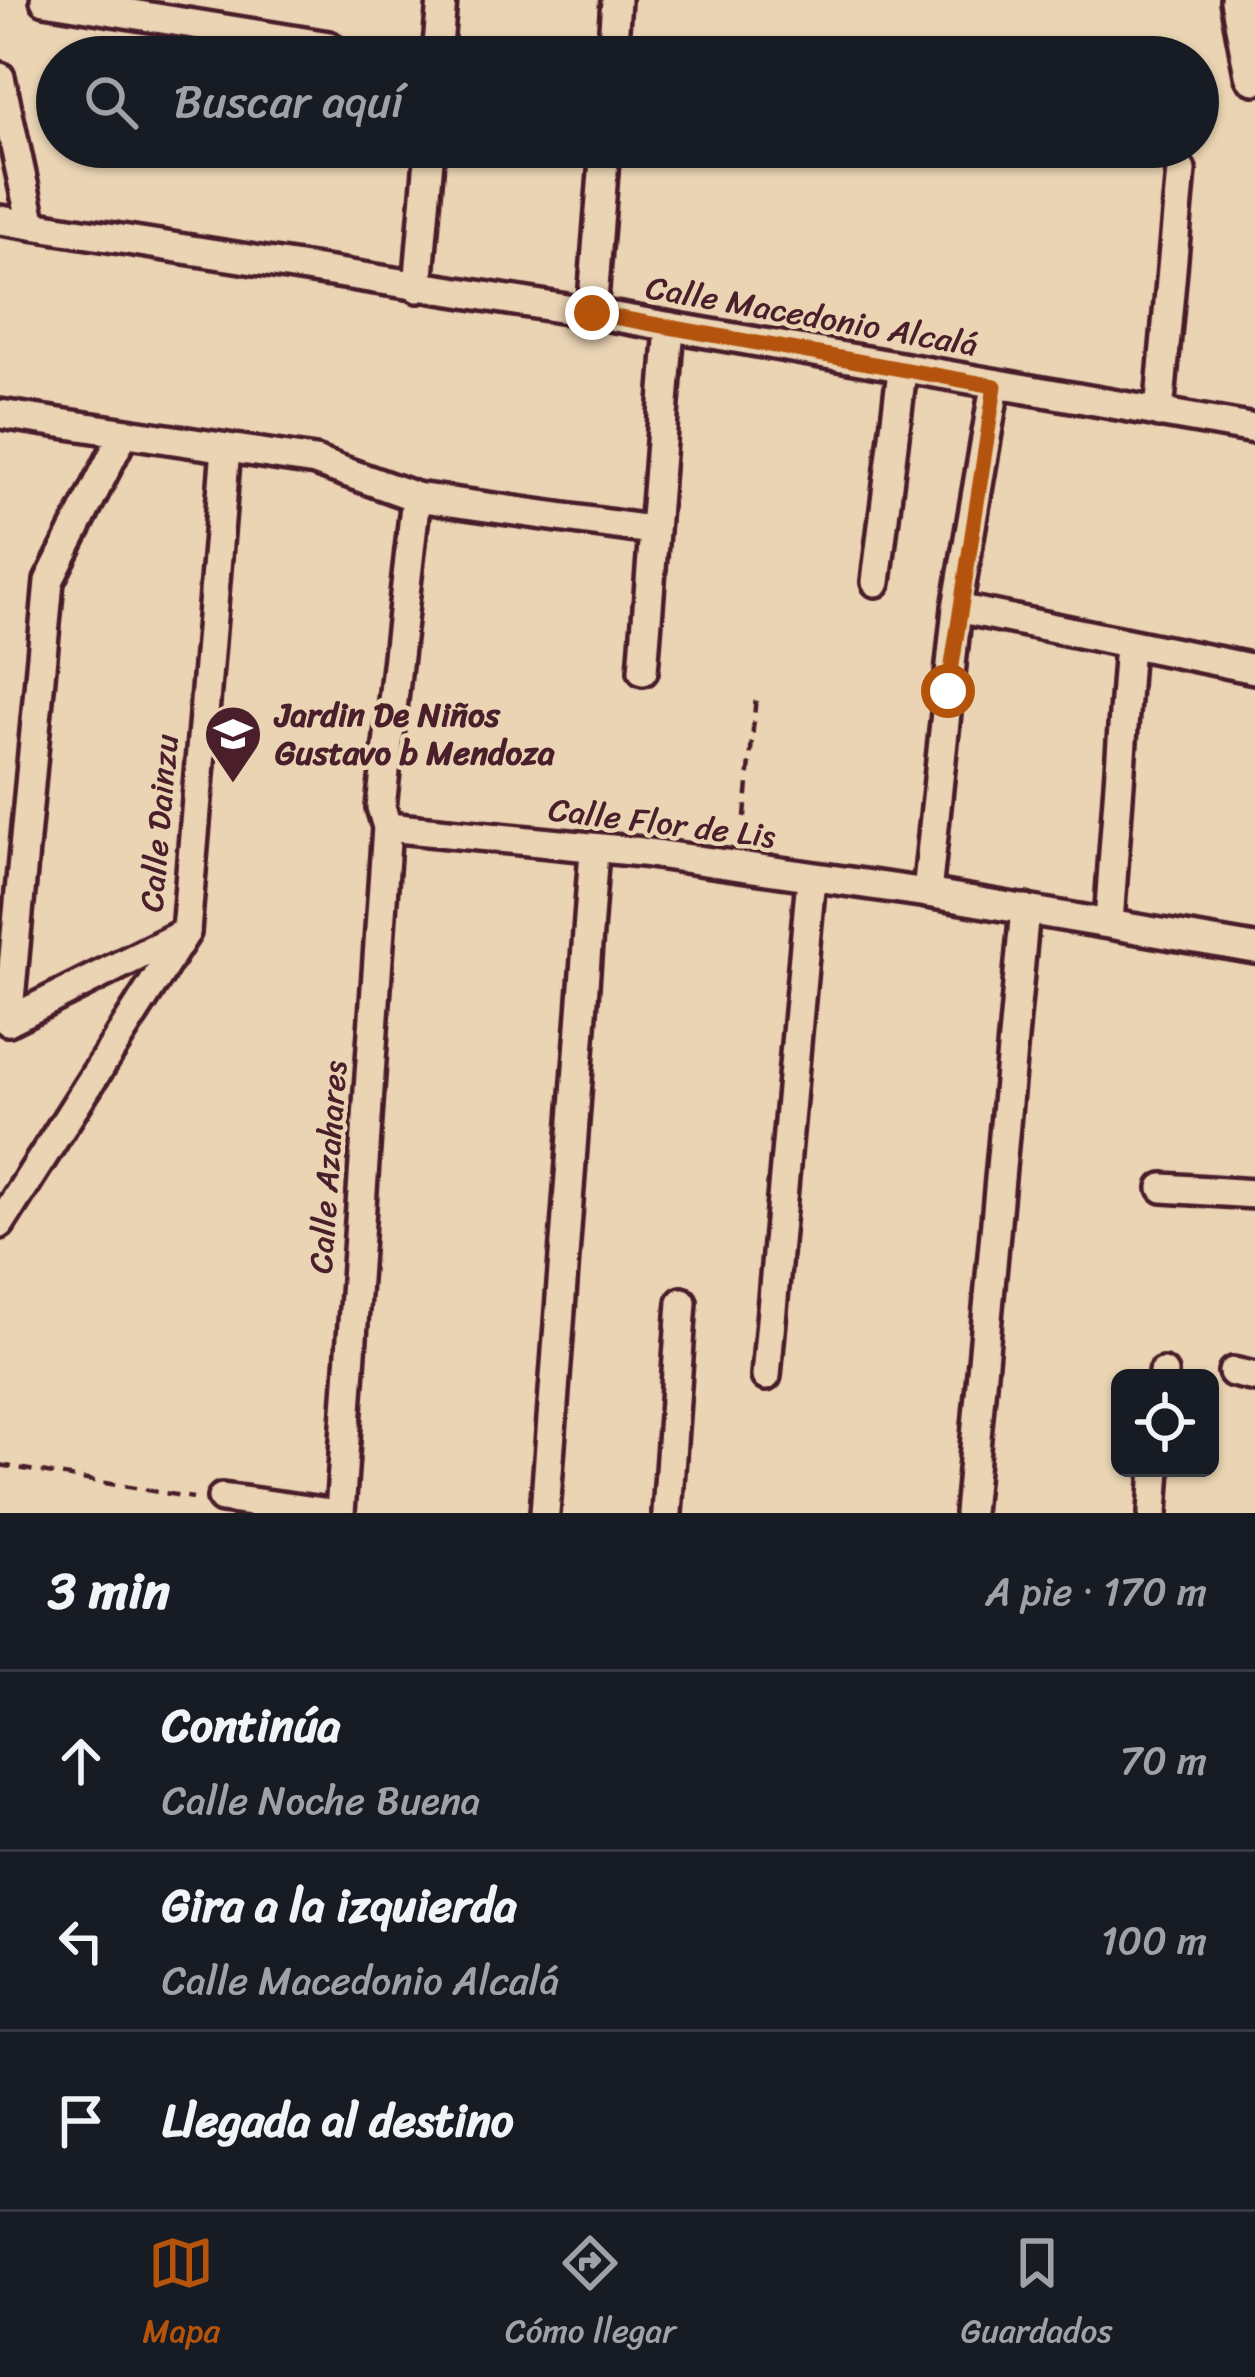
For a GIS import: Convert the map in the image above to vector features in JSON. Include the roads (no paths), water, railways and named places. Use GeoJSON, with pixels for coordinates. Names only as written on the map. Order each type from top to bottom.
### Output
{"type":"FeatureCollection","features":[{"type":"Feature","properties":{"kind":"street"},"geometry":{"type":"LineString","coordinates":[[45,0],[266,36]]}},
{"type":"Feature","properties":{"kind":"street"},"geometry":{"type":"LineString","coordinates":[[439,36],[442,0]]}},
{"type":"Feature","properties":{"kind":"street"},"geometry":{"type":"LineString","coordinates":[[613,36],[616,0]]}},
{"type":"Feature","properties":{"kind":"street"},"geometry":{"type":"LineString","coordinates":[[1241,0],[1255,74]]}},
{"type":"Feature","properties":{"kind":"street"},"geometry":{"type":"LineString","coordinates":[[0,77],[32,225]]}},
{"type":"Feature","properties":{"kind":"street"},"geometry":{"type":"LineString","coordinates":[[418,288],[428,168]]}},
{"type":"Feature","properties":{"kind":"street"},"geometry":{"type":"LineString","coordinates":[[592,313],[603,168]]}},
{"type":"Feature","properties":{"kind":"street"},"geometry":{"type":"LineString","coordinates":[[1159,413],[1181,170]]}},
{"type":"Feature","properties":{"kind":"street","name":"Calle Macedonio Alcalá"},"geometry":{"type":"LineString","coordinates":[[0,220],[592,313],[1255,429]]}},
{"type":"Feature","properties":{"kind":"street"},"geometry":{"type":"LineString","coordinates":[[643,671],[670,327]]}},
{"type":"Feature","properties":{"kind":"street"},"geometry":{"type":"LineString","coordinates":[[876,582],[902,370]]}},
{"type":"Feature","properties":{"kind":"street"},"geometry":{"type":"LineString","coordinates":[[927,893],[957,608],[995,386]]}},
{"type":"Feature","properties":{"kind":"street"},"geometry":{"type":"LineString","coordinates":[[0,414],[315,461],[416,497],[651,530]]}},
{"type":"Feature","properties":{"kind":"street"},"geometry":{"type":"LineString","coordinates":[[124,433],[49,581],[8,1021],[186,932]]}},
{"type":"Feature","properties":{"kind":"street","name":"Calle Dainzu"},"geometry":{"type":"LineString","coordinates":[[2,1225],[186,932],[226,448]]}},
{"type":"Feature","properties":{"kind":"street"},"geometry":{"type":"LineString","coordinates":[[387,827],[381,807],[416,497]]}},
{"type":"Feature","properties":{"kind":"street"},"geometry":{"type":"LineString","coordinates":[[957,608],[1255,669]]}},
{"type":"Feature","properties":{"kind":"street"},"geometry":{"type":"LineString","coordinates":[[1109,922],[1129,644]]}},
{"type":"Feature","properties":{"kind":"street","name":"Calle Flor de Lis"},"geometry":{"type":"LineString","coordinates":[[387,827],[594,851],[642,852],[927,893],[1255,949]]}},
{"type":"Feature","properties":{"kind":"street","name":"Calle Azahares"},"geometry":{"type":"LineString","coordinates":[[340,1513],[387,827]]}},
{"type":"Feature","properties":{"kind":"street"},"geometry":{"type":"LineString","coordinates":[[544,1513],[594,851]]}},
{"type":"Feature","properties":{"kind":"street"},"geometry":{"type":"LineString","coordinates":[[766,1376],[811,878]]}},
{"type":"Feature","properties":{"kind":"street"},"geometry":{"type":"LineString","coordinates":[[969,1513],[1025,909]]}},
{"type":"Feature","properties":{"kind":"street"},"geometry":{"type":"LineString","coordinates":[[1163,1188],[1255,1194]]}},
{"type":"Feature","properties":{"kind":"street"},"geometry":{"type":"LineString","coordinates":[[667,1513],[682,1303]]}},
{"type":"Feature","properties":{"kind":"street"},"geometry":{"type":"LineString","coordinates":[[1153,1513],[1155,1477]]}},
{"type":"Feature","properties":{"kind":"street"},"geometry":{"type":"LineString","coordinates":[[222,1498],[288,1511],[330,1513]]}},
{"type":"Feature","properties":{"kind":"place","name":"Jardin De Niños Gustavo b Mendoza"},"geometry":{"type":"Point","coordinates":[233,785]}}]}
